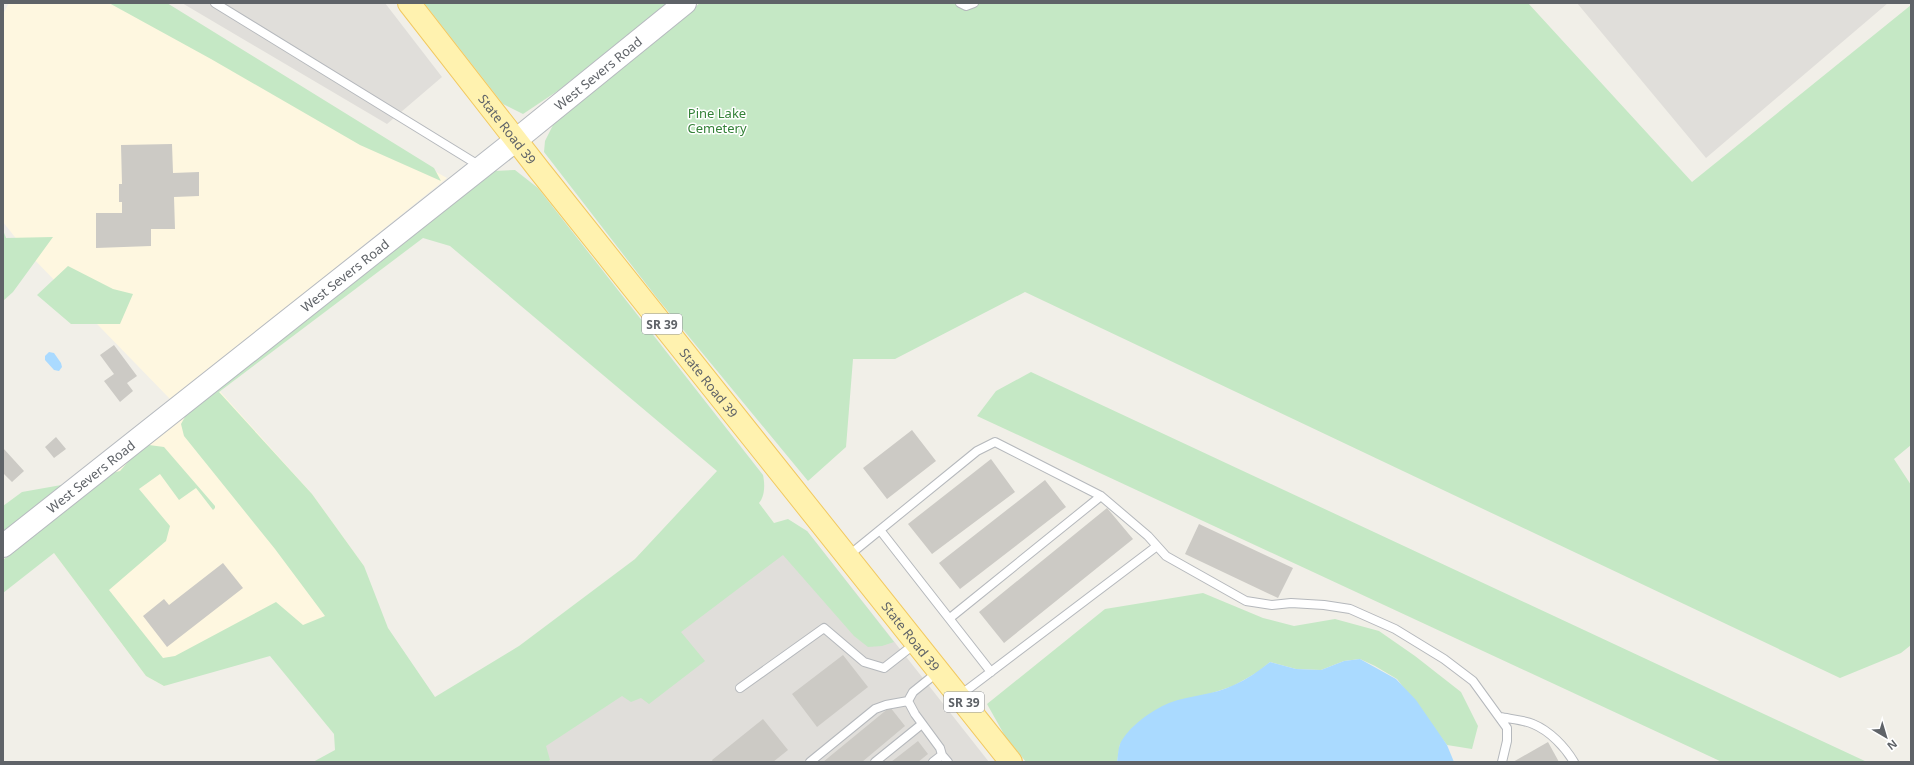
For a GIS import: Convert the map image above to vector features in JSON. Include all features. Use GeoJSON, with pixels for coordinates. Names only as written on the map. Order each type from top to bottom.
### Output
{"type":"FeatureCollection","features":[{"type":"Feature","properties":{"kind":"main road","name":"State Road 39"},"geometry":{"type":"LineString","coordinates":[[409,3],[516,140],[1011,762]]}},
{"type":"Feature","properties":{"kind":"street","name":"West Severs Road"},"geometry":{"type":"LineString","coordinates":[[3,546],[481,166],[516,140],[685,3]]}},
{"type":"Feature","properties":{"kind":"lane"},"geometry":{"type":"LineString","coordinates":[[214,3],[481,166]]}},
{"type":"Feature","properties":{"kind":"lane"},"geometry":{"type":"LineString","coordinates":[[960,3],[966,6],[974,3]]}},
{"type":"Feature","properties":{"kind":"lane"},"geometry":{"type":"LineString","coordinates":[[848,556],[977,451],[995,442],[1102,496],[1124,514],[1166,556],[1246,601],[1272,605],[1324,605],[1350,609],[1394,629],[1444,659],[1473,681],[1507,728],[1507,741],[1502,762]]}},
{"type":"Feature","properties":{"kind":"lane"},"geometry":{"type":"LineString","coordinates":[[950,618],[1102,496]]}},
{"type":"Feature","properties":{"kind":"lane"},"geometry":{"type":"LineString","coordinates":[[880,530],[991,672]]}},
{"type":"Feature","properties":{"kind":"lane"},"geometry":{"type":"LineString","coordinates":[[959,696],[1157,546]]}},
{"type":"Feature","properties":{"kind":"lane"},"geometry":{"type":"LineString","coordinates":[[740,688],[824,628],[864,662],[884,668],[917,643]]}},
{"type":"Feature","properties":{"kind":"lane"},"geometry":{"type":"LineString","coordinates":[[908,701],[913,692],[939,671]]}},
{"type":"Feature","properties":{"kind":"lane"},"geometry":{"type":"LineString","coordinates":[[908,701],[948,762]]}},
{"type":"Feature","properties":{"kind":"lane"},"geometry":{"type":"LineString","coordinates":[[810,762],[875,709],[886,704],[908,701]]}},
{"type":"Feature","properties":{"kind":"lane"},"geometry":{"type":"LineString","coordinates":[[1500,717],[1533,724],[1567,750],[1574,762]]}},
{"type":"Feature","properties":{"kind":"lane"},"geometry":{"type":"LineString","coordinates":[[876,762],[922,724]]}},
{"type":"Feature","properties":{"kind":"lane"},"geometry":{"type":"LineString","coordinates":[[933,762],[942,754]]}},
{"type":"Feature","properties":{"kind":"shaded area"},"geometry":{"type":"Polygon","coordinates":[[[9,3],[135,3],[447,178],[171,400],[26,251],[3,222],[3,14],[9,3]]]}},
{"type":"Feature","properties":{"kind":"shaded area"},"geometry":{"type":"Polygon","coordinates":[[[182,3],[385,3],[442,77],[387,124],[182,3]]]}},
{"type":"Feature","properties":{"kind":"shaded area"},"geometry":{"type":"Polygon","coordinates":[[[1577,3],[1888,3],[1706,158],[1577,3]]]}},
{"type":"Feature","properties":{"kind":"shaded area"},"geometry":{"type":"Polygon","coordinates":[[[216,387],[312,494],[364,566],[353,612],[164,686],[146,676],[54,553],[39,530],[216,387]]]}},
{"type":"Feature","properties":{"kind":"shaded area"},"geometry":{"type":"Polygon","coordinates":[[[807,531],[989,762],[499,762],[807,531]]]}},
{"type":"Feature","properties":{"kind":"green space"},"geometry":{"type":"Polygon","coordinates":[[[109,3],[167,3],[434,168],[441,181],[360,145],[211,59],[109,3]]]}},
{"type":"Feature","properties":{"kind":"green space"},"geometry":{"type":"Polygon","coordinates":[[[424,3],[668,3],[559,90],[523,114],[503,104],[424,3]]]}},
{"type":"Feature","properties":{"kind":"green space","name":"Pine Lake Cemetery"},"geometry":{"type":"Polygon","coordinates":[[[700,3],[1528,3],[1692,182],[1911,5],[1911,445],[1894,459],[1911,485],[1911,645],[1901,653],[1840,678],[1025,292],[895,359],[853,359],[846,447],[808,481],[657,298],[544,152],[545,141],[555,121],[700,3]]]}},
{"type":"Feature","properties":{"kind":"green space"},"geometry":{"type":"Polygon","coordinates":[[[515,170],[538,188],[763,475],[764,490],[759,503],[774,523],[788,519],[807,531],[894,642],[882,646],[868,647],[854,636],[783,555],[681,632],[705,661],[649,704],[641,698],[631,702],[622,696],[546,746],[550,760],[547,762],[313,762],[335,750],[334,734],[270,656],[164,686],[146,676],[54,553],[3,593],[3,560],[108,474],[120,471],[138,450],[149,445],[164,447],[215,506],[213,510],[196,488],[179,500],[160,474],[139,489],[170,526],[166,541],[109,590],[163,658],[175,656],[276,602],[303,625],[325,616],[275,549],[184,436],[181,424],[190,408],[494,171],[515,170]],[[423,238],[219,392],[312,494],[364,566],[388,628],[435,697],[519,646],[635,559],[717,471],[450,246],[423,238]]]}},
{"type":"Feature","properties":{"kind":"green space"},"geometry":{"type":"Polygon","coordinates":[[[3,230],[6,238],[53,237],[13,292],[3,301],[3,230]]]}},
{"type":"Feature","properties":{"kind":"green space"},"geometry":{"type":"Polygon","coordinates":[[[68,266],[113,289],[133,294],[120,324],[71,324],[37,295],[68,266]]]}},
{"type":"Feature","properties":{"kind":"green space"},"geometry":{"type":"Polygon","coordinates":[[[1031,372],[1867,762],[1722,762],[977,416],[996,391],[1031,372]]]}},
{"type":"Feature","properties":{"kind":"green space"},"geometry":{"type":"Polygon","coordinates":[[[67,484],[3,537],[3,506],[22,492],[67,484]]]}},
{"type":"Feature","properties":{"kind":"green space"},"geometry":{"type":"Polygon","coordinates":[[[1203,593],[1263,618],[1294,626],[1335,619],[1379,631],[1415,656],[1461,692],[1478,726],[1472,749],[1447,745],[1397,679],[1360,659],[1344,661],[1321,670],[1296,669],[1270,662],[1258,672],[1233,686],[1203,696],[1120,744],[1117,762],[1026,762],[1005,736],[987,704],[1105,609],[1203,593]]]}},
{"type":"Feature","properties":{"kind":"water"},"geometry":{"type":"Polygon","coordinates":[[[49,352],[54,353],[61,363],[62,367],[59,371],[54,370],[45,360],[45,356],[49,352]]]}},
{"type":"Feature","properties":{"kind":"water"},"geometry":{"type":"Polygon","coordinates":[[[1360,659],[1396,679],[1416,700],[1447,745],[1454,762],[1117,762],[1120,744],[1129,731],[1155,710],[1169,703],[1210,693],[1239,683],[1270,662],[1296,669],[1321,670],[1344,661],[1360,659]]]}},
{"type":"Feature","properties":{"kind":"building"},"geometry":{"type":"Polygon","coordinates":[[[172,144],[173,173],[199,172],[199,196],[174,197],[175,229],[151,229],[151,246],[96,248],[96,213],[122,213],[122,202],[119,202],[119,184],[122,184],[121,145],[172,144]]]}},
{"type":"Feature","properties":{"kind":"building"},"geometry":{"type":"Polygon","coordinates":[[[114,345],[137,376],[127,383],[133,391],[120,402],[104,381],[114,374],[100,355],[114,345]]]}},
{"type":"Feature","properties":{"kind":"building"},"geometry":{"type":"Polygon","coordinates":[[[912,430],[936,461],[887,499],[863,468],[912,430]]]}},
{"type":"Feature","properties":{"kind":"building"},"geometry":{"type":"Polygon","coordinates":[[[56,437],[66,449],[54,458],[45,447],[56,437]]]}},
{"type":"Feature","properties":{"kind":"building"},"geometry":{"type":"Polygon","coordinates":[[[3,448],[24,471],[12,482],[3,473],[3,448]]]}},
{"type":"Feature","properties":{"kind":"building"},"geometry":{"type":"Polygon","coordinates":[[[991,459],[1015,492],[932,554],[908,524],[991,459]]]}},
{"type":"Feature","properties":{"kind":"building"},"geometry":{"type":"Polygon","coordinates":[[[1045,480],[1066,507],[960,589],[939,563],[1045,480]]]}},
{"type":"Feature","properties":{"kind":"building"},"geometry":{"type":"Polygon","coordinates":[[[1107,508],[1133,539],[1004,643],[979,612],[1107,508]]]}},
{"type":"Feature","properties":{"kind":"building"},"geometry":{"type":"Polygon","coordinates":[[[1199,524],[1293,568],[1278,598],[1185,554],[1199,524]]]}},
{"type":"Feature","properties":{"kind":"building"},"geometry":{"type":"Polygon","coordinates":[[[223,563],[243,588],[167,647],[143,616],[164,599],[169,605],[223,563]]]}},
{"type":"Feature","properties":{"kind":"building"},"geometry":{"type":"Polygon","coordinates":[[[843,655],[868,687],[817,727],[792,694],[843,655]]]}},
{"type":"Feature","properties":{"kind":"building"},"geometry":{"type":"Polygon","coordinates":[[[890,707],[905,726],[862,762],[823,762],[890,707]]]}},
{"type":"Feature","properties":{"kind":"building"},"geometry":{"type":"Polygon","coordinates":[[[763,719],[788,750],[773,762],[713,762],[712,760],[763,719]]]}},
{"type":"Feature","properties":{"kind":"building"},"geometry":{"type":"Polygon","coordinates":[[[918,741],[928,754],[918,762],[891,762],[918,741]]]}},
{"type":"Feature","properties":{"kind":"building"},"geometry":{"type":"Polygon","coordinates":[[[1548,742],[1559,762],[1513,762],[1548,742]]]}}]}
